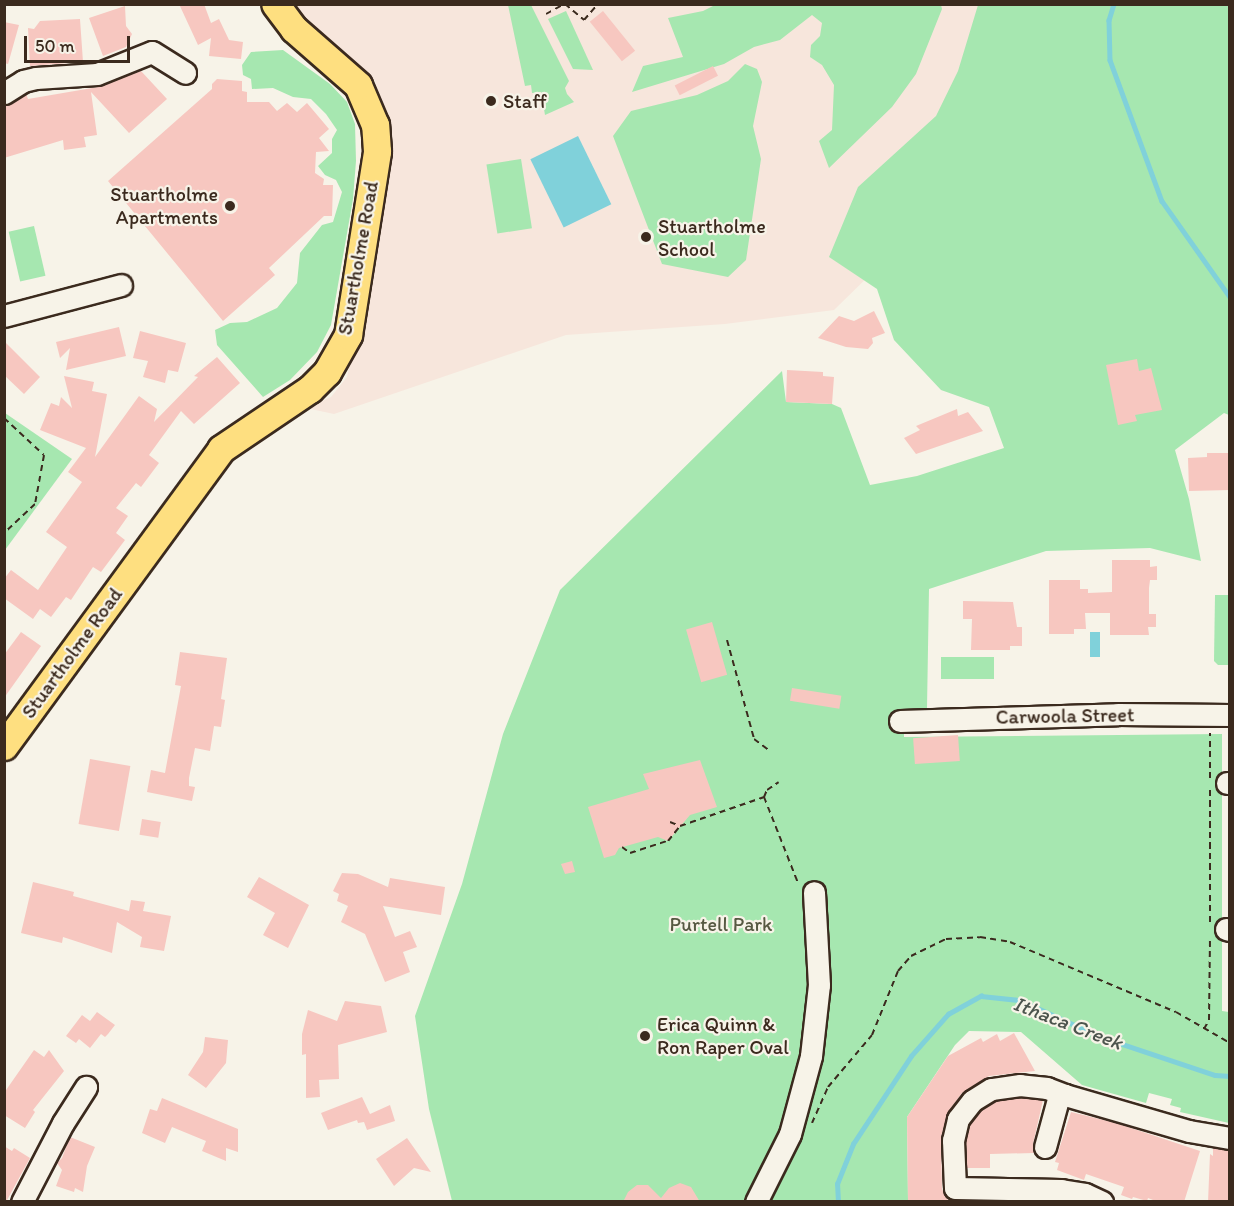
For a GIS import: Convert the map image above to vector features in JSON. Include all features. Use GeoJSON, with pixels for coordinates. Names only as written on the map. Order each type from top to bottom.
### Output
{"type":"FeatureCollection","features":[{"type":"Feature","properties":{"kind":"main road","name":"Stuartholme Road"},"geometry":{"type":"LineString","coordinates":[[4,746],[221,449],[310,389],[327,372],[348,335],[377,151],[375,125],[358,85],[294,29],[275,4]]}},
{"type":"Feature","properties":{"kind":"street"},"geometry":{"type":"LineString","coordinates":[[4,93],[23,81],[36,78],[97,74],[152,52],[185,73]]}},
{"type":"Feature","properties":{"kind":"street"},"geometry":{"type":"LineString","coordinates":[[4,316],[121,285]]}},
{"type":"Feature","properties":{"kind":"street","name":"Carwoola Street"},"geometry":{"type":"LineString","coordinates":[[900,721],[1118,714],[1220,715]]}},
{"type":"Feature","properties":{"kind":"street"},"geometry":{"type":"LineString","coordinates":[[756,1202],[790,1134],[811,1056],[819,985],[807,888]]}},
{"type":"Feature","properties":{"kind":"street"},"geometry":{"type":"LineString","coordinates":[[1102,1202],[1085,1194],[1061,1190],[955,1195],[953,1140],[958,1119],[972,1101],[991,1089],[1020,1085],[1047,1088],[1189,1131],[1230,1138]]}},
{"type":"Feature","properties":{"kind":"street"},"geometry":{"type":"LineString","coordinates":[[22,1202],[63,1123],[86,1087]]}},
{"type":"Feature","properties":{"kind":"street"},"geometry":{"type":"LineString","coordinates":[[1045,1147],[1058,1099],[1065,1095]]}},
{"type":"Feature","properties":{"kind":"path"},"geometry":{"type":"LineString","coordinates":[[546,14],[565,4],[584,20],[598,4]]}},
{"type":"Feature","properties":{"kind":"path"},"geometry":{"type":"LineString","coordinates":[[4,418],[44,455],[35,504],[4,533]]}},
{"type":"Feature","properties":{"kind":"path"},"geometry":{"type":"LineString","coordinates":[[727,640],[754,739],[770,752]]}},
{"type":"Feature","properties":{"kind":"path"},"geometry":{"type":"LineString","coordinates":[[1204,1029],[1209,1020],[1219,930],[1220,715]]}},
{"type":"Feature","properties":{"kind":"path"},"geometry":{"type":"LineString","coordinates":[[622,847],[630,853],[668,841],[680,826],[764,796],[767,790],[779,782]]}},
{"type":"Feature","properties":{"kind":"path"},"geometry":{"type":"LineString","coordinates":[[764,796],[807,888]]}},
{"type":"Feature","properties":{"kind":"path"},"geometry":{"type":"LineString","coordinates":[[670,822],[680,826]]}},
{"type":"Feature","properties":{"kind":"path"},"geometry":{"type":"LineString","coordinates":[[812,1123],[828,1087],[872,1035],[898,971],[911,956],[946,939],[980,937],[1010,942],[1176,1012],[1230,1043]]}},
{"type":"Feature","properties":{"kind":"shaded area","name":"Stuartholme School"},"geometry":{"type":"Polygon","coordinates":[[[287,5],[1079,5],[878,267],[834,310],[725,324],[566,335],[334,414],[306,408],[331,397],[347,377],[383,208],[390,159],[387,117],[375,81],[352,60],[322,41],[287,5]]]}},
{"type":"Feature","properties":{"kind":"green space"},"geometry":{"type":"Polygon","coordinates":[[[508,5],[531,5],[569,81],[565,88],[574,102],[545,115],[541,92],[532,93],[531,85],[525,86],[508,5]]]}},
{"type":"Feature","properties":{"kind":"green space"},"geometry":{"type":"Polygon","coordinates":[[[715,5],[941,5],[942,9],[916,74],[892,107],[829,168],[819,141],[832,130],[834,85],[822,65],[810,57],[811,45],[820,36],[822,23],[812,15],[780,40],[754,47],[724,64],[632,92],[643,66],[683,57],[668,18],[703,11],[715,5]]]}},
{"type":"Feature","properties":{"kind":"green space","name":"Purtell Park"},"geometry":{"type":"Polygon","coordinates":[[[978,5],[1229,5],[1229,415],[1224,413],[1175,450],[1189,499],[1201,561],[1150,548],[1046,551],[929,589],[927,708],[904,716],[904,737],[1222,734],[1222,1011],[1229,1012],[1229,1123],[1180,1112],[1181,1108],[1170,1105],[1172,1099],[1149,1093],[1146,1103],[1082,1085],[1021,1032],[969,1031],[955,1045],[907,1117],[908,1201],[452,1201],[429,1109],[415,1016],[462,884],[503,734],[560,590],[782,371],[786,402],[832,404],[841,408],[870,485],[917,476],[1004,448],[989,407],[941,390],[894,340],[877,289],[829,257],[858,187],[936,116],[958,71],[978,5]]]}},
{"type":"Feature","properties":{"kind":"green space"},"geometry":{"type":"Polygon","coordinates":[[[566,11],[593,70],[573,69],[548,19],[566,11]]]}},
{"type":"Feature","properties":{"kind":"green space"},"geometry":{"type":"Polygon","coordinates":[[[283,50],[330,84],[347,102],[355,124],[356,161],[353,199],[331,325],[317,352],[290,380],[263,397],[217,345],[215,330],[230,323],[247,322],[277,308],[297,283],[300,253],[322,225],[333,222],[342,192],[336,180],[325,175],[318,166],[332,153],[332,139],[337,130],[326,114],[311,99],[293,97],[273,88],[252,89],[251,79],[243,75],[242,65],[251,52],[283,50]]]}},
{"type":"Feature","properties":{"kind":"green space"},"geometry":{"type":"Polygon","coordinates":[[[745,64],[757,69],[762,82],[753,126],[761,159],[746,260],[728,277],[662,264],[613,136],[631,111],[697,95],[728,81],[745,64]]]}},
{"type":"Feature","properties":{"kind":"green space"},"geometry":{"type":"Polygon","coordinates":[[[521,159],[532,228],[497,234],[486,164],[521,159]]]}},
{"type":"Feature","properties":{"kind":"green space"},"geometry":{"type":"Polygon","coordinates":[[[34,226],[45,276],[20,282],[9,232],[34,226]]]}},
{"type":"Feature","properties":{"kind":"green space"},"geometry":{"type":"Polygon","coordinates":[[[5,413],[72,459],[5,550],[5,413]]]}},
{"type":"Feature","properties":{"kind":"green space"},"geometry":{"type":"Polygon","coordinates":[[[1215,595],[1229,595],[1229,665],[1218,665],[1214,661],[1215,595]]]}},
{"type":"Feature","properties":{"kind":"green space"},"geometry":{"type":"Polygon","coordinates":[[[941,657],[994,657],[994,679],[941,679],[941,657]]]}},
{"type":"Feature","properties":{"kind":"water"},"geometry":{"type":"Polygon","coordinates":[[[578,136],[611,204],[564,228],[530,159],[578,136]]]}},
{"type":"Feature","properties":{"kind":"water"},"geometry":{"type":"Polygon","coordinates":[[[1090,632],[1100,632],[1100,657],[1090,657],[1090,632]]]}},
{"type":"Feature","properties":{"kind":"building"},"geometry":{"type":"Polygon","coordinates":[[[179,4],[204,4],[211,23],[219,19],[229,40],[243,42],[241,59],[209,56],[211,38],[198,45],[179,4]]]}},
{"type":"Feature","properties":{"kind":"building"},"geometry":{"type":"Polygon","coordinates":[[[125,6],[126,26],[132,34],[126,47],[103,56],[89,18],[125,6]]]}},
{"type":"Feature","properties":{"kind":"building"},"geometry":{"type":"Polygon","coordinates":[[[603,11],[635,51],[622,61],[590,22],[603,11]]]}},
{"type":"Feature","properties":{"kind":"building"},"geometry":{"type":"Polygon","coordinates":[[[80,19],[83,62],[30,66],[28,28],[34,29],[40,21],[80,19]]]}},
{"type":"Feature","properties":{"kind":"building"},"geometry":{"type":"Polygon","coordinates":[[[4,22],[19,25],[8,64],[4,63],[4,22]]]}},
{"type":"Feature","properties":{"kind":"building"},"geometry":{"type":"Polygon","coordinates":[[[713,66],[718,76],[680,95],[675,86],[713,66]]]}},
{"type":"Feature","properties":{"kind":"building"},"geometry":{"type":"Polygon","coordinates":[[[141,71],[167,99],[129,133],[91,92],[97,135],[84,137],[86,147],[64,150],[63,140],[4,158],[4,106],[26,94],[28,99],[98,87],[141,71]]]}},
{"type":"Feature","properties":{"kind":"building","name":"Stuartholme Apartments"},"geometry":{"type":"Polygon","coordinates":[[[217,79],[242,81],[242,91],[247,92],[247,102],[269,102],[277,111],[287,103],[297,112],[307,103],[329,129],[319,138],[329,151],[316,152],[315,173],[324,179],[323,185],[333,185],[332,216],[324,216],[269,268],[275,275],[223,321],[108,181],[212,89],[212,84],[217,79]]]}},
{"type":"Feature","properties":{"kind":"building"},"geometry":{"type":"Polygon","coordinates":[[[874,311],[885,333],[872,338],[873,343],[868,349],[846,347],[818,338],[839,316],[854,321],[874,311]]]}},
{"type":"Feature","properties":{"kind":"building"},"geometry":{"type":"Polygon","coordinates":[[[119,327],[126,356],[66,370],[70,348],[60,358],[56,342],[119,327]]]}},
{"type":"Feature","properties":{"kind":"building"},"geometry":{"type":"Polygon","coordinates":[[[140,331],[186,343],[178,372],[168,370],[165,383],[143,377],[148,361],[133,358],[140,331]]]}},
{"type":"Feature","properties":{"kind":"building"},"geometry":{"type":"Polygon","coordinates":[[[4,341],[40,377],[24,394],[4,375],[4,341]]]}},
{"type":"Feature","properties":{"kind":"building"},"geometry":{"type":"Polygon","coordinates":[[[217,357],[240,383],[194,424],[181,411],[149,455],[159,463],[141,487],[136,483],[116,508],[128,516],[116,533],[125,540],[101,572],[93,567],[71,600],[66,597],[51,617],[40,609],[33,619],[4,598],[4,579],[11,570],[38,590],[67,547],[46,532],[82,482],[68,472],[86,448],[40,430],[51,403],[59,406],[61,397],[72,408],[64,376],[94,382],[92,391],[107,394],[95,457],[139,396],[157,409],[154,422],[198,377],[194,376],[217,357]]]}},
{"type":"Feature","properties":{"kind":"building"},"geometry":{"type":"Polygon","coordinates":[[[1137,359],[1139,371],[1151,368],[1162,410],[1135,415],[1137,421],[1118,425],[1106,365],[1137,359]]]}},
{"type":"Feature","properties":{"kind":"building"},"geometry":{"type":"Polygon","coordinates":[[[787,370],[823,372],[823,376],[834,377],[832,404],[786,402],[787,370]]]}},
{"type":"Feature","properties":{"kind":"building"},"geometry":{"type":"Polygon","coordinates":[[[957,409],[958,416],[968,412],[983,431],[916,454],[904,438],[920,430],[916,426],[957,409]]]}},
{"type":"Feature","properties":{"kind":"building"},"geometry":{"type":"Polygon","coordinates":[[[1207,453],[1230,453],[1230,490],[1189,491],[1188,458],[1207,457],[1207,453]]]}},
{"type":"Feature","properties":{"kind":"building"},"geometry":{"type":"Polygon","coordinates":[[[1112,560],[1150,560],[1150,567],[1157,566],[1157,580],[1150,580],[1149,588],[1149,614],[1156,614],[1156,627],[1148,627],[1149,635],[1110,635],[1110,613],[1085,613],[1086,629],[1074,629],[1074,634],[1049,634],[1049,580],[1080,580],[1080,589],[1088,589],[1088,593],[1112,592],[1112,560]]]}},
{"type":"Feature","properties":{"kind":"building"},"geometry":{"type":"Polygon","coordinates":[[[963,601],[1013,602],[1017,627],[1022,627],[1022,646],[1010,646],[1010,650],[971,650],[972,619],[963,619],[963,601]]]}},
{"type":"Feature","properties":{"kind":"building"},"geometry":{"type":"Polygon","coordinates":[[[712,622],[727,675],[701,682],[686,629],[712,622]]]}},
{"type":"Feature","properties":{"kind":"building"},"geometry":{"type":"Polygon","coordinates":[[[21,632],[41,646],[4,698],[4,655],[21,632]]]}},
{"type":"Feature","properties":{"kind":"building"},"geometry":{"type":"Polygon","coordinates":[[[180,652],[227,658],[221,699],[225,700],[221,727],[214,726],[210,751],[195,748],[189,778],[189,786],[195,787],[192,801],[147,792],[151,770],[165,773],[181,686],[175,685],[180,652]]]}},
{"type":"Feature","properties":{"kind":"building"},"geometry":{"type":"Polygon","coordinates":[[[792,688],[841,696],[839,709],[790,701],[792,688]]]}},
{"type":"Feature","properties":{"kind":"building"},"geometry":{"type":"Polygon","coordinates":[[[958,735],[960,761],[915,764],[913,738],[958,735]]]}},
{"type":"Feature","properties":{"kind":"building"},"geometry":{"type":"Polygon","coordinates":[[[90,759],[130,766],[119,831],[79,824],[90,759]]]}},
{"type":"Feature","properties":{"kind":"building"},"geometry":{"type":"Polygon","coordinates":[[[700,760],[717,807],[690,815],[668,841],[658,837],[619,848],[615,855],[604,858],[588,807],[649,789],[643,774],[700,760]]]}},
{"type":"Feature","properties":{"kind":"building"},"geometry":{"type":"Polygon","coordinates":[[[142,819],[161,822],[158,838],[139,835],[142,819]]]}},
{"type":"Feature","properties":{"kind":"building"},"geometry":{"type":"Polygon","coordinates":[[[572,861],[575,872],[565,874],[561,864],[572,861]]]}},
{"type":"Feature","properties":{"kind":"building"},"geometry":{"type":"Polygon","coordinates":[[[342,873],[358,874],[388,887],[390,878],[445,887],[441,915],[383,906],[395,937],[410,931],[417,947],[403,952],[410,972],[385,982],[365,934],[341,922],[348,906],[337,901],[339,894],[333,891],[342,873]]]}},
{"type":"Feature","properties":{"kind":"building"},"geometry":{"type":"Polygon","coordinates":[[[259,877],[309,905],[288,948],[263,935],[275,913],[247,897],[259,877]]]}},
{"type":"Feature","properties":{"kind":"building"},"geometry":{"type":"Polygon","coordinates":[[[33,882],[74,892],[73,896],[129,911],[131,900],[145,902],[143,911],[171,916],[164,951],[140,947],[142,937],[117,922],[112,953],[63,937],[62,943],[21,933],[33,882]]]}},
{"type":"Feature","properties":{"kind":"building"},"geometry":{"type":"Polygon","coordinates":[[[345,1001],[381,1006],[387,1032],[338,1045],[339,1079],[319,1080],[320,1097],[306,1098],[306,1054],[302,1055],[302,1034],[308,1010],[337,1021],[345,1001]]]}},
{"type":"Feature","properties":{"kind":"building"},"geometry":{"type":"Polygon","coordinates":[[[97,1012],[115,1025],[105,1037],[101,1034],[90,1048],[79,1039],[76,1043],[66,1036],[82,1015],[90,1021],[97,1012]]]}},
{"type":"Feature","properties":{"kind":"building"},"geometry":{"type":"Polygon","coordinates":[[[1014,1033],[1035,1071],[989,1076],[962,1093],[948,1112],[941,1137],[942,1189],[949,1202],[908,1202],[907,1117],[948,1056],[981,1038],[983,1042],[997,1034],[1000,1041],[1014,1033]]]}},
{"type":"Feature","properties":{"kind":"building"},"geometry":{"type":"Polygon","coordinates":[[[205,1037],[228,1040],[226,1063],[206,1088],[188,1075],[203,1052],[205,1037]]]}},
{"type":"Feature","properties":{"kind":"building"},"geometry":{"type":"Polygon","coordinates":[[[34,1050],[44,1057],[49,1050],[64,1071],[33,1110],[35,1112],[25,1128],[4,1115],[4,1093],[34,1050]]]}},
{"type":"Feature","properties":{"kind":"building"},"geometry":{"type":"Polygon","coordinates":[[[362,1097],[370,1114],[390,1105],[395,1121],[367,1130],[364,1122],[358,1123],[357,1120],[328,1130],[321,1113],[362,1097]]]}},
{"type":"Feature","properties":{"kind":"building"},"geometry":{"type":"Polygon","coordinates":[[[162,1098],[238,1129],[238,1152],[226,1148],[226,1161],[202,1151],[206,1141],[172,1127],[165,1143],[142,1133],[150,1109],[157,1111],[162,1098]]]}},
{"type":"Feature","properties":{"kind":"building"},"geometry":{"type":"Polygon","coordinates":[[[1020,1098],[1043,1100],[1033,1144],[1034,1153],[990,1154],[990,1168],[967,1168],[966,1141],[970,1125],[981,1111],[995,1101],[1020,1098]]]}},
{"type":"Feature","properties":{"kind":"building"},"geometry":{"type":"Polygon","coordinates":[[[1071,1112],[1116,1123],[1200,1151],[1184,1202],[1158,1202],[1148,1198],[1147,1201],[1133,1197],[1132,1199],[1121,1195],[1124,1187],[1086,1174],[1084,1180],[1057,1170],[1059,1163],[1055,1162],[1071,1112]]]}},
{"type":"Feature","properties":{"kind":"building"},"geometry":{"type":"Polygon","coordinates":[[[70,1137],[95,1147],[87,1166],[83,1192],[75,1188],[74,1192],[56,1186],[62,1170],[57,1163],[62,1158],[70,1137]]]}},
{"type":"Feature","properties":{"kind":"building"},"geometry":{"type":"Polygon","coordinates":[[[407,1138],[431,1172],[414,1168],[394,1186],[376,1159],[407,1138]]]}},
{"type":"Feature","properties":{"kind":"building"},"geometry":{"type":"Polygon","coordinates":[[[4,1146],[12,1151],[14,1148],[30,1158],[6,1202],[4,1146]]]}},
{"type":"Feature","properties":{"kind":"building"},"geometry":{"type":"Polygon","coordinates":[[[1213,1148],[1230,1150],[1230,1202],[1208,1202],[1210,1154],[1213,1156],[1213,1148]]]}},
{"type":"Feature","properties":{"kind":"building"},"geometry":{"type":"Polygon","coordinates":[[[680,1183],[691,1187],[700,1202],[623,1202],[628,1192],[637,1185],[648,1185],[661,1198],[669,1188],[680,1183]]]}},
{"type":"Feature","properties":{"kind":"waterway"},"geometry":{"type":"LineString","coordinates":[[1114,4],[1109,20],[1110,60],[1162,201],[1230,297]]}},
{"type":"Feature","properties":{"kind":"waterway","name":"Ithaca Creek"},"geometry":{"type":"LineString","coordinates":[[838,1202],[837,1184],[853,1144],[911,1056],[948,1014],[981,996],[1020,1000],[1101,1037],[1215,1075],[1230,1076]]}},
{"type":"Feature","properties":{"kind":"place","name":"Staff"},"geometry":{"type":"Point","coordinates":[491,101]}},
{"type":"Feature","properties":{"kind":"place","name":"Stuartholme Apartments"},"geometry":{"type":"Point","coordinates":[230,206]}},
{"type":"Feature","properties":{"kind":"place","name":"Stuartholme School"},"geometry":{"type":"Point","coordinates":[646,237]}},
{"type":"Feature","properties":{"kind":"place","name":"Erica Quinn & Ron Raper Oval"},"geometry":{"type":"Point","coordinates":[645,1036]}}]}
